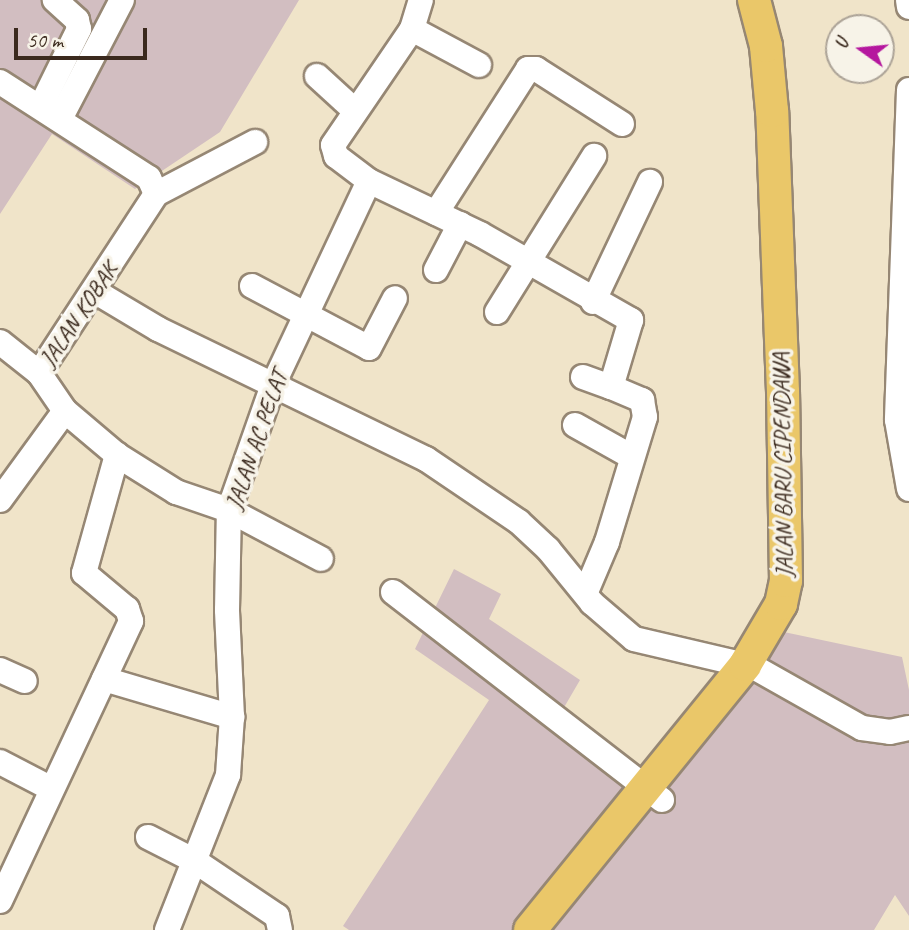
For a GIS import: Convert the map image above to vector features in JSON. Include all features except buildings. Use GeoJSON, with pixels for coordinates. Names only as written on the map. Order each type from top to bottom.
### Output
{"type":"FeatureCollection","features":[{"type":"Feature","properties":{"kind":"main road","name":"JALAN BARU CIPENDAWA"},"geometry":{"type":"LineString","coordinates":[[754,0],[780,111]]}},
{"type":"Feature","properties":{"kind":"main road","name":"JALAN BARU CIPENDAWA"},"geometry":{"type":"LineString","coordinates":[[555,930],[654,793],[752,667],[781,604],[786,581],[793,391],[773,0]]}},
{"type":"Feature","properties":{"kind":"main road","name":"JALAN BARU CIPENDAWA"},"geometry":{"type":"LineString","coordinates":[[530,930],[654,793]]}},
{"type":"Feature","properties":{"kind":"street"},"geometry":{"type":"LineString","coordinates":[[50,112],[79,29],[77,20],[55,0]]}},
{"type":"Feature","properties":{"kind":"street"},"geometry":{"type":"LineString","coordinates":[[50,112],[122,0]]}},
{"type":"Feature","properties":{"kind":"street"},"geometry":{"type":"LineString","coordinates":[[421,0],[412,29],[353,109],[332,150],[369,181],[460,224],[593,302],[627,313],[631,320],[611,387]]}},
{"type":"Feature","properties":{"kind":"street"},"geometry":{"type":"LineString","coordinates":[[908,0],[909,7]]}},
{"type":"Feature","properties":{"kind":"street"},"geometry":{"type":"LineString","coordinates":[[412,29],[479,65]]}},
{"type":"Feature","properties":{"kind":"street"},"geometry":{"type":"LineString","coordinates":[[436,212],[528,69],[536,69],[622,124]]}},
{"type":"Feature","properties":{"kind":"street"},"geometry":{"type":"LineString","coordinates":[[317,76],[353,109]]}},
{"type":"Feature","properties":{"kind":"street"},"geometry":{"type":"LineString","coordinates":[[0,82],[149,178],[156,194],[255,142]]}},
{"type":"Feature","properties":{"kind":"street"},"geometry":{"type":"LineString","coordinates":[[908,106],[897,420],[909,489]]}},
{"type":"Feature","properties":{"kind":"street"},"geometry":{"type":"LineString","coordinates":[[498,313],[594,156]]}},
{"type":"Feature","properties":{"kind":"street","name":"JALAN AC PELAT"},"geometry":{"type":"LineString","coordinates":[[167,930],[228,775],[232,717],[227,610],[229,510],[273,386],[369,181]]}},
{"type":"Feature","properties":{"kind":"street"},"geometry":{"type":"LineString","coordinates":[[593,302],[650,182]]}},
{"type":"Feature","properties":{"kind":"street","name":"JALAN KOBAK"},"geometry":{"type":"LineString","coordinates":[[156,194],[96,292],[39,373],[65,411],[117,456],[193,501],[229,510],[321,559]]}},
{"type":"Feature","properties":{"kind":"street"},"geometry":{"type":"LineString","coordinates":[[436,271],[460,224]]}},
{"type":"Feature","properties":{"kind":"street"},"geometry":{"type":"LineString","coordinates":[[252,286],[303,317],[369,348],[395,298]]}},
{"type":"Feature","properties":{"kind":"street"},"geometry":{"type":"LineString","coordinates":[[96,292],[158,329],[426,459],[479,494],[548,549],[585,594],[634,639],[752,667],[862,728],[876,732],[909,728]]}},
{"type":"Feature","properties":{"kind":"street"},"geometry":{"type":"LineString","coordinates":[[0,342],[39,373]]}},
{"type":"Feature","properties":{"kind":"street"},"geometry":{"type":"LineString","coordinates":[[583,377],[642,400],[646,408],[607,542],[585,594]]}},
{"type":"Feature","properties":{"kind":"street"},"geometry":{"type":"LineString","coordinates":[[0,500],[65,411]]}},
{"type":"Feature","properties":{"kind":"street"},"geometry":{"type":"LineString","coordinates":[[575,425],[632,457]]}},
{"type":"Feature","properties":{"kind":"street"},"geometry":{"type":"LineString","coordinates":[[0,901],[50,788],[103,679],[130,614],[84,573],[117,456]]}},
{"type":"Feature","properties":{"kind":"street"},"geometry":{"type":"LineString","coordinates":[[393,592],[654,793]]}},
{"type":"Feature","properties":{"kind":"street"},"geometry":{"type":"LineString","coordinates":[[0,670],[25,681]]}},
{"type":"Feature","properties":{"kind":"street"},"geometry":{"type":"LineString","coordinates":[[103,679],[232,717]]}},
{"type":"Feature","properties":{"kind":"street"},"geometry":{"type":"LineString","coordinates":[[0,762],[50,788]]}},
{"type":"Feature","properties":{"kind":"street"},"geometry":{"type":"LineString","coordinates":[[148,837],[195,860],[277,916],[280,930]]}},
{"type":"Feature","properties":{"kind":"shaded area"},"geometry":{"type":"Polygon","coordinates":[[[0,0],[299,0],[220,132],[135,189],[52,134],[0,214],[0,0]]]}},
{"type":"Feature","properties":{"kind":"shaded area"},"geometry":{"type":"Polygon","coordinates":[[[454,569],[501,594],[489,619],[580,680],[559,716],[650,787],[765,628],[902,657],[909,690],[909,916],[895,895],[874,930],[349,930],[343,926],[489,700],[415,649],[454,569]]]}}]}
